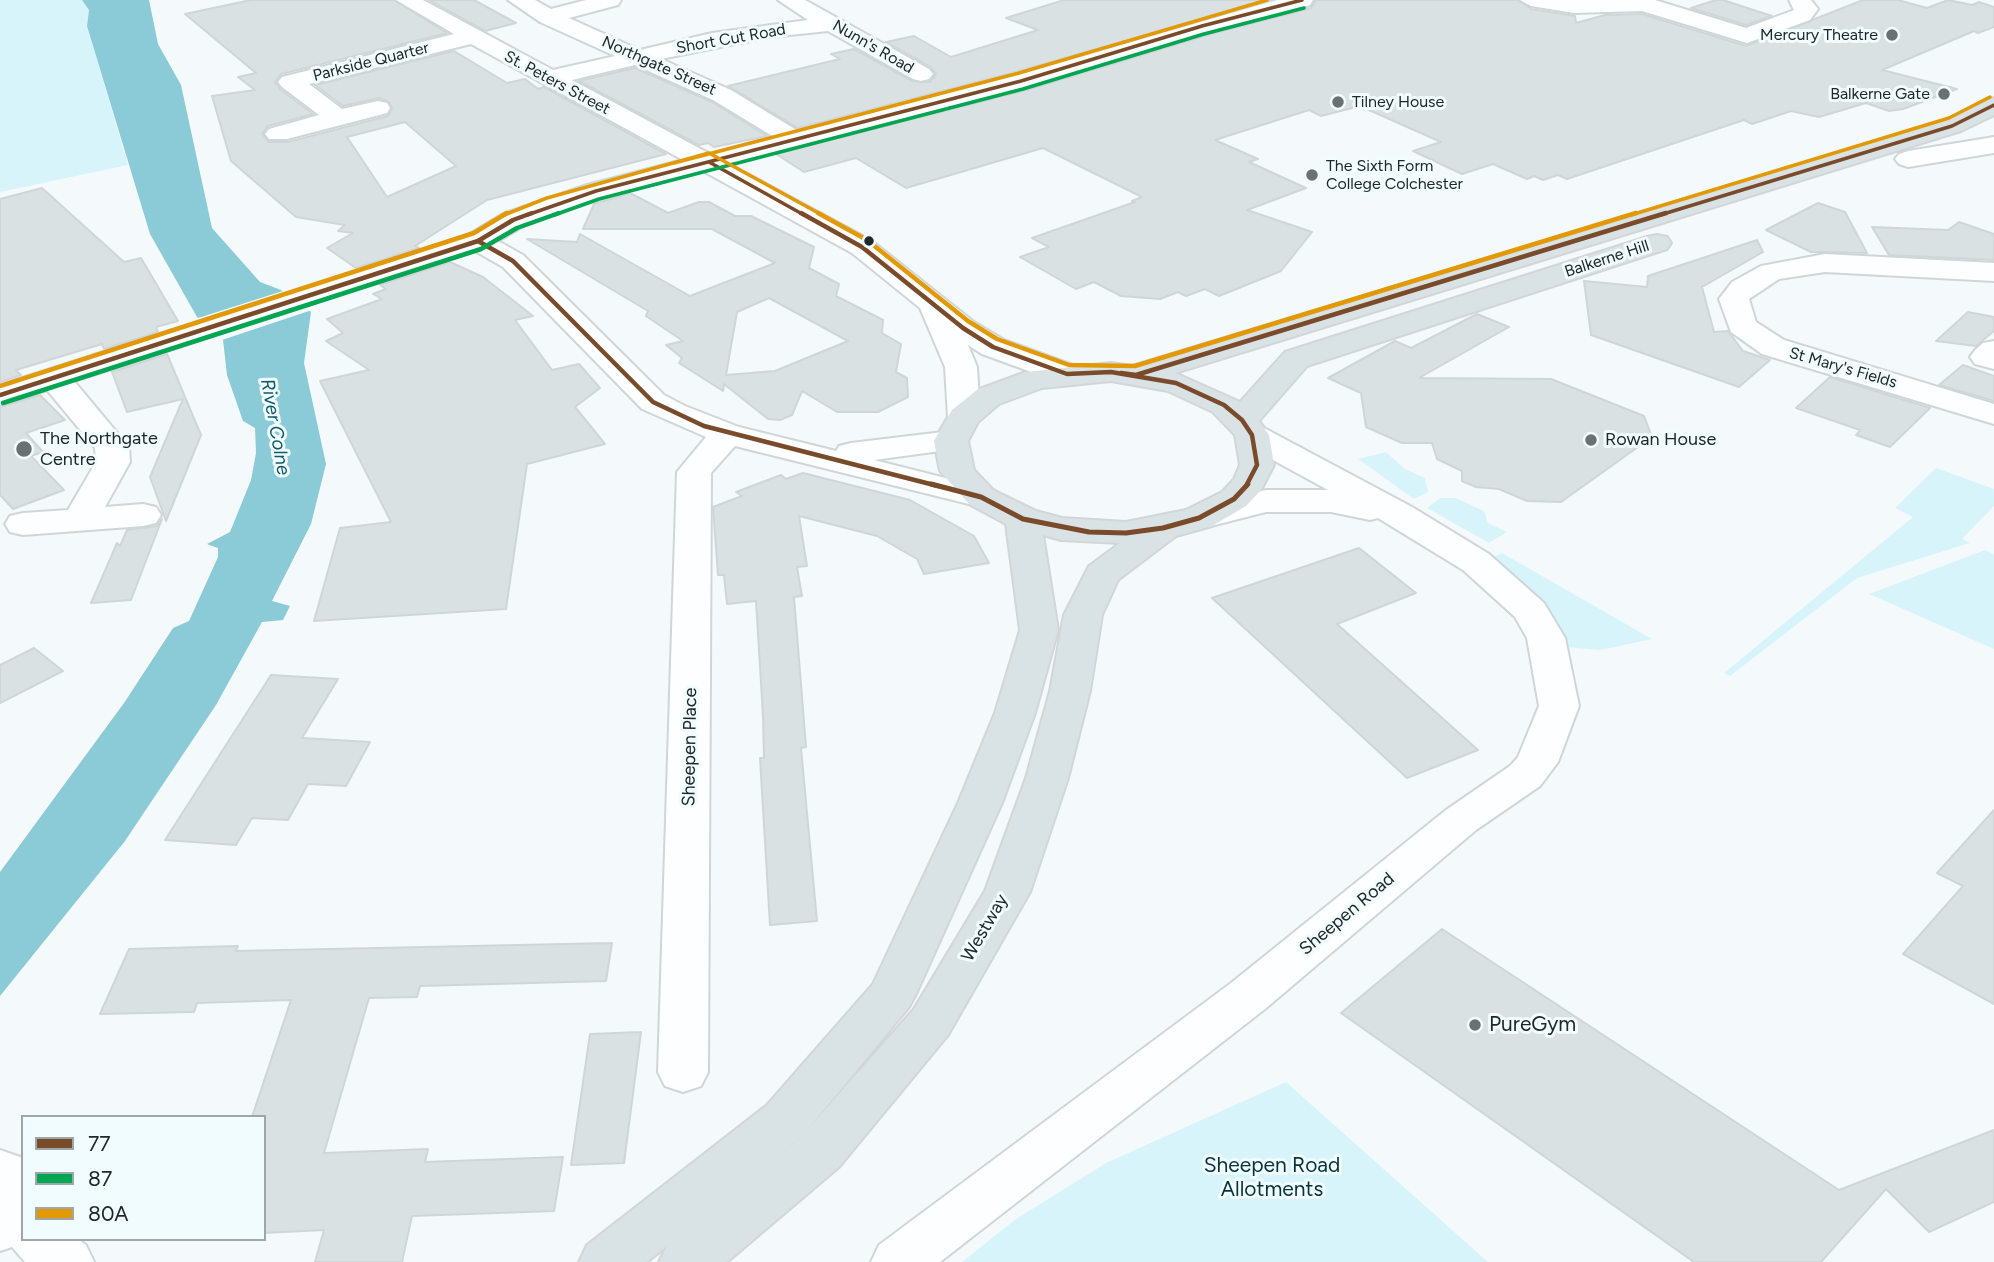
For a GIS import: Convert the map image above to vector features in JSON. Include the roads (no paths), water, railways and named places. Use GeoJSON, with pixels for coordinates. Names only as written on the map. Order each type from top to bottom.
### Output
{"type":"FeatureCollection","features":[{"type":"Feature","properties":{"kind":"main road","name":"Balkerne Hill"},"geometry":{"type":"LineString","coordinates":[[1136,375],[1939,130],[1994,105]]}},
{"type":"Feature","properties":{"kind":"main road","name":"Balkerne Hill"},"geometry":{"type":"LineString","coordinates":[[1247,427],[1296,359],[1994,130]]}},
{"type":"Feature","properties":{"kind":"main road"},"geometry":{"type":"LineString","coordinates":[[1067,374],[1136,375],[1200,392],[1224,404],[1247,427],[1257,465],[1249,483],[1234,499],[1199,518],[1163,528],[1126,533],[1089,532],[1024,519],[981,497],[957,471],[958,429],[988,397],[1008,388],[1067,374]]}},
{"type":"Feature","properties":{"kind":"main road"},"geometry":{"type":"LineString","coordinates":[[607,1262],[785,1120],[892,994],[981,803],[1015,713],[1039,630],[1024,519]]}},
{"type":"Feature","properties":{"kind":"main road","name":"Westway"},"geometry":{"type":"LineString","coordinates":[[687,1262],[820,1152],[931,1022],[1007,892],[1047,778],[1070,691],[1083,615],[1102,573],[1163,528]]}},
{"type":"Feature","properties":{"kind":"street","name":"St. Peters Street"},"geometry":{"type":"LineString","coordinates":[[407,0],[470,37],[709,162],[862,247],[963,328],[993,347],[1067,374]]}},
{"type":"Feature","properties":{"kind":"street","name":"Northgate Street"},"geometry":{"type":"LineString","coordinates":[[519,0],[548,17],[641,56],[722,95],[794,139]]}},
{"type":"Feature","properties":{"kind":"street"},"geometry":{"type":"LineString","coordinates":[[548,17],[610,0]]}},
{"type":"Feature","properties":{"kind":"street","name":"Nunn's Road"},"geometry":{"type":"LineString","coordinates":[[789,0],[920,74]]}},
{"type":"Feature","properties":{"kind":"street"},"geometry":{"type":"LineString","coordinates":[[0,395],[478,241],[494,229],[532,212],[639,180],[1021,81],[1202,26],[1302,0]]}},
{"type":"Feature","properties":{"kind":"street"},"geometry":{"type":"LineString","coordinates":[[1531,0],[1574,6],[1620,3],[1662,8],[1747,36],[1802,15],[1807,9],[1800,0]]}},
{"type":"Feature","properties":{"kind":"street","name":"Short Cut Road"},"geometry":{"type":"LineString","coordinates":[[549,78],[770,30],[832,24]]}},
{"type":"Feature","properties":{"kind":"street","name":"Parkside Quarter"},"geometry":{"type":"LineString","coordinates":[[338,118],[290,82],[470,37]]}},
{"type":"Feature","properties":{"kind":"street"},"geometry":{"type":"LineString","coordinates":[[278,134],[378,108]]}},
{"type":"Feature","properties":{"kind":"street"},"geometry":{"type":"LineString","coordinates":[[1909,159],[1994,145]]}},
{"type":"Feature","properties":{"kind":"street"},"geometry":{"type":"LineString","coordinates":[[744,181],[739,166],[751,151]]}},
{"type":"Feature","properties":{"kind":"street"},"geometry":{"type":"LineString","coordinates":[[639,180],[711,192],[807,216]]}},
{"type":"Feature","properties":{"kind":"street"},"geometry":{"type":"LineString","coordinates":[[478,241],[513,261],[653,402],[673,413],[727,434],[981,497]]}},
{"type":"Feature","properties":{"kind":"street","name":"St Mary's Fields"},"geometry":{"type":"LineString","coordinates":[[1994,272],[1825,263],[1772,272],[1742,288],[1734,299],[1742,326],[1773,347],[1994,414]]}},
{"type":"Feature","properties":{"kind":"street"},"geometry":{"type":"LineString","coordinates":[[817,456],[895,450],[958,429],[961,367],[952,343],[925,295]]}},
{"type":"Feature","properties":{"kind":"street"},"geometry":{"type":"LineString","coordinates":[[1994,350],[1986,357],[1994,360]]}},
{"type":"Feature","properties":{"kind":"street"},"geometry":{"type":"LineString","coordinates":[[54,378],[112,447],[113,462],[82,518]]}},
{"type":"Feature","properties":{"kind":"street","name":"Sheepen Road"},"geometry":{"type":"LineString","coordinates":[[899,1262],[1248,996],[1461,820],[1525,776],[1536,762],[1559,706],[1552,658],[1546,638],[1531,611],[1476,562],[1247,427]]}},
{"type":"Feature","properties":{"kind":"street","name":"Sheepen Place"},"geometry":{"type":"LineString","coordinates":[[683,1072],[694,472],[727,434]]}},
{"type":"Feature","properties":{"kind":"street","name":"Sheepen Road"},"geometry":{"type":"LineString","coordinates":[[1199,518],[1266,502],[1331,501],[1399,515]]}},
{"type":"Feature","properties":{"kind":"street"},"geometry":{"type":"LineString","coordinates":[[23,524],[143,515]]}},
{"type":"Feature","properties":{"kind":"street"},"geometry":{"type":"LineString","coordinates":[[41,1241],[66,1262]]}},
{"type":"Feature","properties":{"kind":"water","name":"River Colne"},"geometry":{"type":"Polygon","coordinates":[[[82,0],[149,0],[158,44],[181,85],[212,228],[260,282],[281,290],[311,312],[304,363],[326,464],[311,524],[272,601],[290,606],[283,620],[262,622],[216,705],[125,841],[0,996],[0,872],[124,703],[173,628],[189,621],[218,557],[218,548],[207,544],[230,532],[251,480],[256,453],[255,428],[243,421],[227,375],[223,340],[197,317],[150,234],[87,26],[89,10],[82,0]]]}},
{"type":"Feature","properties":{"kind":"place","name":"Mercury Theatre"},"geometry":{"type":"Point","coordinates":[1892,35]}},
{"type":"Feature","properties":{"kind":"place","name":"Balkerne Gate"},"geometry":{"type":"Point","coordinates":[1944,94]}},
{"type":"Feature","properties":{"kind":"place","name":"Tilney House"},"geometry":{"type":"Point","coordinates":[1338,102]}},
{"type":"Feature","properties":{"kind":"place","name":"The Sixth Form College Colchester"},"geometry":{"type":"Point","coordinates":[1312,175]}},
{"type":"Feature","properties":{"kind":"place","name":"Rowan House"},"geometry":{"type":"Point","coordinates":[1591,440]}},
{"type":"Feature","properties":{"kind":"place","name":"The Northgate Centre"},"geometry":{"type":"Point","coordinates":[24,449]}},
{"type":"Feature","properties":{"kind":"place","name":"PureGym"},"geometry":{"type":"Point","coordinates":[1475,1025]}},
{"type":"Feature","properties":{"kind":"park label","name":"Sheepen Road Allotments"},"geometry":{"type":"Point","coordinates":[1272,1178]}}]}
